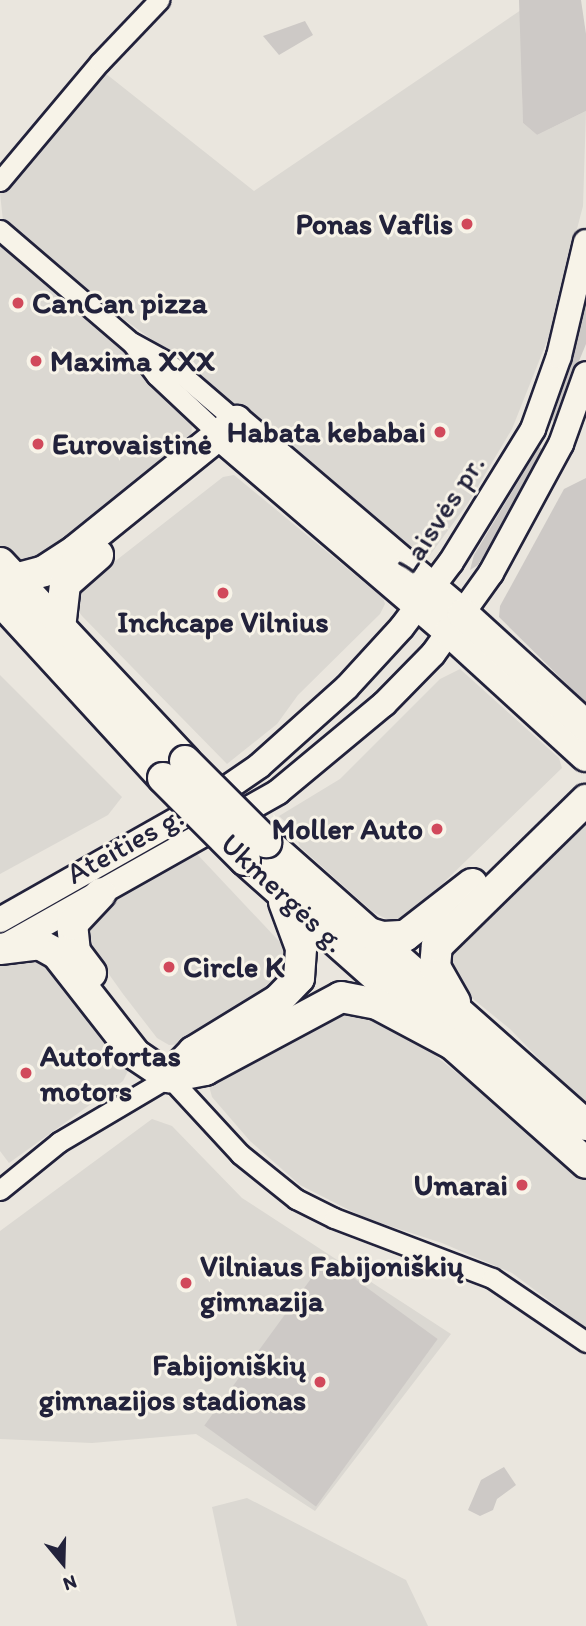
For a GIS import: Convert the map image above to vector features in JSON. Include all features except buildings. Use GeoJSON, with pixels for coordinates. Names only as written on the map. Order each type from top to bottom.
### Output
{"type":"FeatureCollection","features":[{"type":"Feature","properties":{"kind":"highway"},"geometry":{"type":"LineString","coordinates":[[236,435],[457,623],[586,726]]}},
{"type":"Feature","properties":{"kind":"highway"},"geometry":{"type":"LineString","coordinates":[[5,581],[59,562],[236,435]]}},
{"type":"Feature","properties":{"kind":"highway"},"geometry":{"type":"LineString","coordinates":[[60,628],[65,584],[236,435]]}},
{"type":"Feature","properties":{"kind":"highway","name":"Ukmergės g."},"geometry":{"type":"LineString","coordinates":[[5,581],[60,628],[174,769]]}},
{"type":"Feature","properties":{"kind":"highway","name":"Ukmergės g."},"geometry":{"type":"LineString","coordinates":[[5,581],[174,769],[255,851],[362,931],[586,1163]]}},
{"type":"Feature","properties":{"kind":"highway"},"geometry":{"type":"LineString","coordinates":[[457,623],[586,756]]}},
{"type":"Feature","properties":{"kind":"highway"},"geometry":{"type":"LineString","coordinates":[[362,931],[393,938],[416,930],[471,885],[586,773]]}},
{"type":"Feature","properties":{"kind":"highway"},"geometry":{"type":"LineString","coordinates":[[464,1037],[438,977],[434,957],[437,946],[586,800]]}},
{"type":"Feature","properties":{"kind":"highway","name":"Ukmergės g."},"geometry":{"type":"LineString","coordinates":[[255,851],[279,892],[464,1037],[586,1125]]}},
{"type":"Feature","properties":{"kind":"highway"},"geometry":{"type":"LineString","coordinates":[[169,1077],[193,1052],[278,1000],[299,978],[301,948],[279,892]]}},
{"type":"Feature","properties":{"kind":"highway"},"geometry":{"type":"LineString","coordinates":[[102,893],[72,925],[75,952],[169,1077]]}},
{"type":"Feature","properties":{"kind":"highway"},"geometry":{"type":"LineString","coordinates":[[0,949],[39,944],[57,954],[136,1055],[169,1077],[205,1070],[341,997],[367,999],[464,1037]]}},
{"type":"Feature","properties":{"kind":"main road","name":"Laisvės pr."},"geometry":{"type":"LineString","coordinates":[[259,765],[348,687],[426,597],[533,429],[559,356],[586,242]]}},
{"type":"Feature","properties":{"kind":"main road"},"geometry":{"type":"LineString","coordinates":[[457,623],[549,467],[586,374]]}},
{"type":"Feature","properties":{"kind":"main road","name":"Ateities g."},"geometry":{"type":"LineString","coordinates":[[0,949],[278,792],[384,704],[457,623]]}},
{"type":"Feature","properties":{"kind":"main road","name":"Ateities g."},"geometry":{"type":"LineString","coordinates":[[0,920],[198,808],[259,765]]}},
{"type":"Feature","properties":{"kind":"street"},"geometry":{"type":"LineString","coordinates":[[0,181],[159,0]]}},
{"type":"Feature","properties":{"kind":"street"},"geometry":{"type":"LineString","coordinates":[[0,230],[132,343],[156,375],[236,435]]}},
{"type":"Feature","properties":{"kind":"street"},"geometry":{"type":"LineString","coordinates":[[0,1190],[59,1142],[169,1077],[240,1154],[296,1199],[334,1218],[492,1278],[586,1342]]}},
{"type":"Feature","properties":{"kind":"shaded area"},"geometry":{"type":"Polygon","coordinates":[[[519,0],[581,0],[586,34],[586,111],[537,135],[523,123],[519,0]]]}},
{"type":"Feature","properties":{"kind":"shaded area"},"geometry":{"type":"Polygon","coordinates":[[[521,10],[523,123],[537,135],[586,111],[583,206],[549,336],[512,429],[468,503],[430,555],[414,560],[169,352],[85,291],[3,221],[0,193],[105,73],[254,191],[521,10]]]}},
{"type":"Feature","properties":{"kind":"shaded area"},"geometry":{"type":"Polygon","coordinates":[[[305,21],[313,35],[279,55],[263,36],[305,21]]]}},
{"type":"Feature","properties":{"kind":"shaded area"},"geometry":{"type":"Polygon","coordinates":[[[0,240],[119,339],[145,381],[192,425],[191,439],[38,568],[15,563],[0,547],[0,240]]]}},
{"type":"Feature","properties":{"kind":"shaded area"},"geometry":{"type":"Polygon","coordinates":[[[586,281],[586,344],[554,422],[549,416],[586,281]]]}},
{"type":"Feature","properties":{"kind":"shaded area"},"geometry":{"type":"Polygon","coordinates":[[[539,447],[542,449],[516,502],[478,565],[470,570],[474,555],[539,447]]]}},
{"type":"Feature","properties":{"kind":"shaded area"},"geometry":{"type":"Polygon","coordinates":[[[234,475],[383,598],[385,604],[380,614],[298,695],[277,724],[227,764],[76,608],[77,591],[223,477],[234,475]]]}},
{"type":"Feature","properties":{"kind":"shaded area"},"geometry":{"type":"Polygon","coordinates":[[[586,478],[586,703],[499,617],[500,606],[564,489],[586,478]]]}},
{"type":"Feature","properties":{"kind":"shaded area"},"geometry":{"type":"Polygon","coordinates":[[[460,669],[559,758],[562,768],[438,888],[394,923],[373,912],[300,847],[294,830],[279,816],[340,779],[440,679],[460,669]]]}},
{"type":"Feature","properties":{"kind":"shaded area"},"geometry":{"type":"Polygon","coordinates":[[[0,675],[122,797],[108,815],[0,874],[0,675]]]}},
{"type":"Feature","properties":{"kind":"shaded area"},"geometry":{"type":"Polygon","coordinates":[[[586,810],[586,1107],[510,1029],[451,981],[446,949],[586,810]]]}},
{"type":"Feature","properties":{"kind":"shaded area"},"geometry":{"type":"Polygon","coordinates":[[[197,854],[292,955],[279,984],[182,1044],[169,1045],[157,1038],[123,994],[91,949],[86,929],[97,909],[197,854]]]}},
{"type":"Feature","properties":{"kind":"shaded area"},"geometry":{"type":"Polygon","coordinates":[[[39,950],[128,1062],[128,1071],[123,1081],[9,1163],[0,1151],[0,963],[39,950]]]}},
{"type":"Feature","properties":{"kind":"shaded area"},"geometry":{"type":"Polygon","coordinates":[[[331,1009],[385,1015],[586,1177],[586,1328],[512,1273],[442,1243],[365,1218],[300,1185],[250,1141],[212,1097],[208,1082],[331,1009]]]}},
{"type":"Feature","properties":{"kind":"shaded area","name":"Vilniaus Fabijoniškių gimnazija"},"geometry":{"type":"Polygon","coordinates":[[[152,1119],[172,1126],[242,1198],[451,1334],[315,1511],[196,1434],[92,1443],[0,1439],[0,1231],[152,1119]]]}},
{"type":"Feature","properties":{"kind":"shaded area","name":"Fabijoniškių gimnazijos stadionas"},"geometry":{"type":"Polygon","coordinates":[[[326,1258],[438,1339],[316,1507],[204,1425],[326,1258]]]}},
{"type":"Feature","properties":{"kind":"shaded area"},"geometry":{"type":"Polygon","coordinates":[[[504,1467],[516,1485],[497,1499],[493,1510],[480,1516],[468,1510],[481,1480],[504,1467]]]}},
{"type":"Feature","properties":{"kind":"shaded area"},"geometry":{"type":"Polygon","coordinates":[[[247,1498],[406,1580],[428,1626],[237,1626],[212,1507],[247,1498]]]}},
{"type":"Feature","properties":{"kind":"place","name":"Ponas Vaflis"},"geometry":{"type":"Point","coordinates":[467,224]}},
{"type":"Feature","properties":{"kind":"place","name":"CanCan pizza"},"geometry":{"type":"Point","coordinates":[18,303]}},
{"type":"Feature","properties":{"kind":"place","name":"Maxima XXX"},"geometry":{"type":"Point","coordinates":[36,361]}},
{"type":"Feature","properties":{"kind":"place","name":"Habata kebabai"},"geometry":{"type":"Point","coordinates":[440,432]}},
{"type":"Feature","properties":{"kind":"place","name":"Eurovaistinė"},"geometry":{"type":"Point","coordinates":[38,444]}},
{"type":"Feature","properties":{"kind":"place","name":"Inchcape Vilnius"},"geometry":{"type":"Point","coordinates":[223,593]}},
{"type":"Feature","properties":{"kind":"place","name":"Moller Auto"},"geometry":{"type":"Point","coordinates":[437,829]}},
{"type":"Feature","properties":{"kind":"place","name":"Circle K"},"geometry":{"type":"Point","coordinates":[169,967]}},
{"type":"Feature","properties":{"kind":"place","name":"Autofortas motors"},"geometry":{"type":"Point","coordinates":[26,1073]}},
{"type":"Feature","properties":{"kind":"place","name":"Umarai"},"geometry":{"type":"Point","coordinates":[522,1185]}},
{"type":"Feature","properties":{"kind":"place","name":"Vilniaus Fabijoniškių gimnazija"},"geometry":{"type":"Point","coordinates":[186,1283]}},
{"type":"Feature","properties":{"kind":"place","name":"Fabijoniškių gimnazijos stadionas"},"geometry":{"type":"Point","coordinates":[320,1382]}}]}
